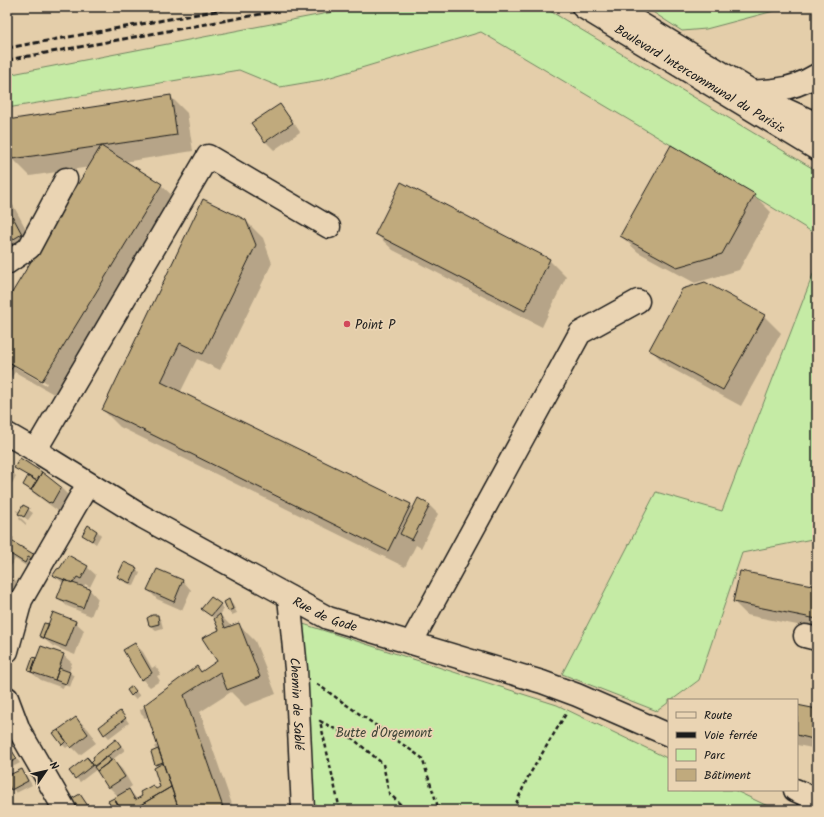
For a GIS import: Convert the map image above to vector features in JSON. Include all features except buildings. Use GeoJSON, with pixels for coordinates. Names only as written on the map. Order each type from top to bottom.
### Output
{"type":"FeatureCollection","features":[{"type":"Feature","properties":{"kind":"main road","name":"Boulevard Intercommunal du Parisis"},"geometry":{"type":"LineString","coordinates":[[583,7],[657,42],[773,104],[810,121]]}},
{"type":"Feature","properties":{"kind":"main road","name":"Boulevard Intercommunal du Parisis"},"geometry":{"type":"LineString","coordinates":[[613,7],[657,42],[817,148]]}},
{"type":"Feature","properties":{"kind":"main road"},"geometry":{"type":"LineString","coordinates":[[752,92],[766,90],[773,91],[808,79]]}},
{"type":"Feature","properties":{"kind":"main road"},"geometry":{"type":"LineString","coordinates":[[808,79],[797,97],[798,108],[810,121]]}},
{"type":"Feature","properties":{"kind":"main road"},"geometry":{"type":"LineString","coordinates":[[35,451],[208,156],[329,227]]}},
{"type":"Feature","properties":{"kind":"main road"},"geometry":{"type":"LineString","coordinates":[[7,263],[29,248],[66,179]]}},
{"type":"Feature","properties":{"kind":"main road"},"geometry":{"type":"LineString","coordinates":[[411,643],[580,333],[638,301]]}},
{"type":"Feature","properties":{"kind":"main road","name":"Rue de Gode"},"geometry":{"type":"LineString","coordinates":[[7,434],[143,517],[328,618],[508,671],[577,695],[668,734]]}},
{"type":"Feature","properties":{"kind":"main road"},"geometry":{"type":"LineString","coordinates":[[7,651],[21,600],[88,484]]}},
{"type":"Feature","properties":{"kind":"main road","name":"Chemin de Sablé"},"geometry":{"type":"LineString","coordinates":[[289,597],[296,669],[303,810]]}},
{"type":"Feature","properties":{"kind":"main road"},"geometry":{"type":"LineString","coordinates":[[7,698],[19,730],[65,810]]}},
{"type":"Feature","properties":{"kind":"main road"},"geometry":{"type":"LineString","coordinates":[[796,791],[817,800]]}},
{"type":"Feature","properties":{"kind":"path"},"geometry":{"type":"LineString","coordinates":[[296,669],[422,758],[439,810]]}},
{"type":"Feature","properties":{"kind":"path"},"geometry":{"type":"LineString","coordinates":[[513,810],[528,777],[577,695]]}},
{"type":"Feature","properties":{"kind":"path"},"geometry":{"type":"LineString","coordinates":[[340,810],[320,721],[352,738],[383,764],[389,793],[406,810]]}},
{"type":"Feature","properties":{"kind":"green space"},"geometry":{"type":"Polygon","coordinates":[[[359,7],[541,7],[550,11],[817,171],[817,235],[671,145],[481,32],[321,80],[280,87],[239,70],[7,108],[7,75],[359,7]]]}},
{"type":"Feature","properties":{"kind":"green space"},"geometry":{"type":"Polygon","coordinates":[[[645,7],[789,7],[706,29],[682,31],[645,7]]]}},
{"type":"Feature","properties":{"kind":"green space"},"geometry":{"type":"Polygon","coordinates":[[[817,264],[817,538],[742,553],[699,680],[673,699],[668,699],[668,703],[657,711],[562,674],[656,492],[722,511],[817,264]]]}},
{"type":"Feature","properties":{"kind":"green space","name":"Butte d'Orgemont"},"geometry":{"type":"Polygon","coordinates":[[[300,623],[557,705],[668,759],[668,791],[736,791],[776,810],[310,810],[300,623]]]}},
{"type":"Feature","properties":{"kind":"railway"},"geometry":{"type":"LineString","coordinates":[[7,48],[237,7]]}},
{"type":"Feature","properties":{"kind":"railway"},"geometry":{"type":"LineString","coordinates":[[7,60],[300,7]]}},
{"type":"Feature","properties":{"kind":"place","name":"Point P"},"geometry":{"type":"Point","coordinates":[347,324]}}]}
